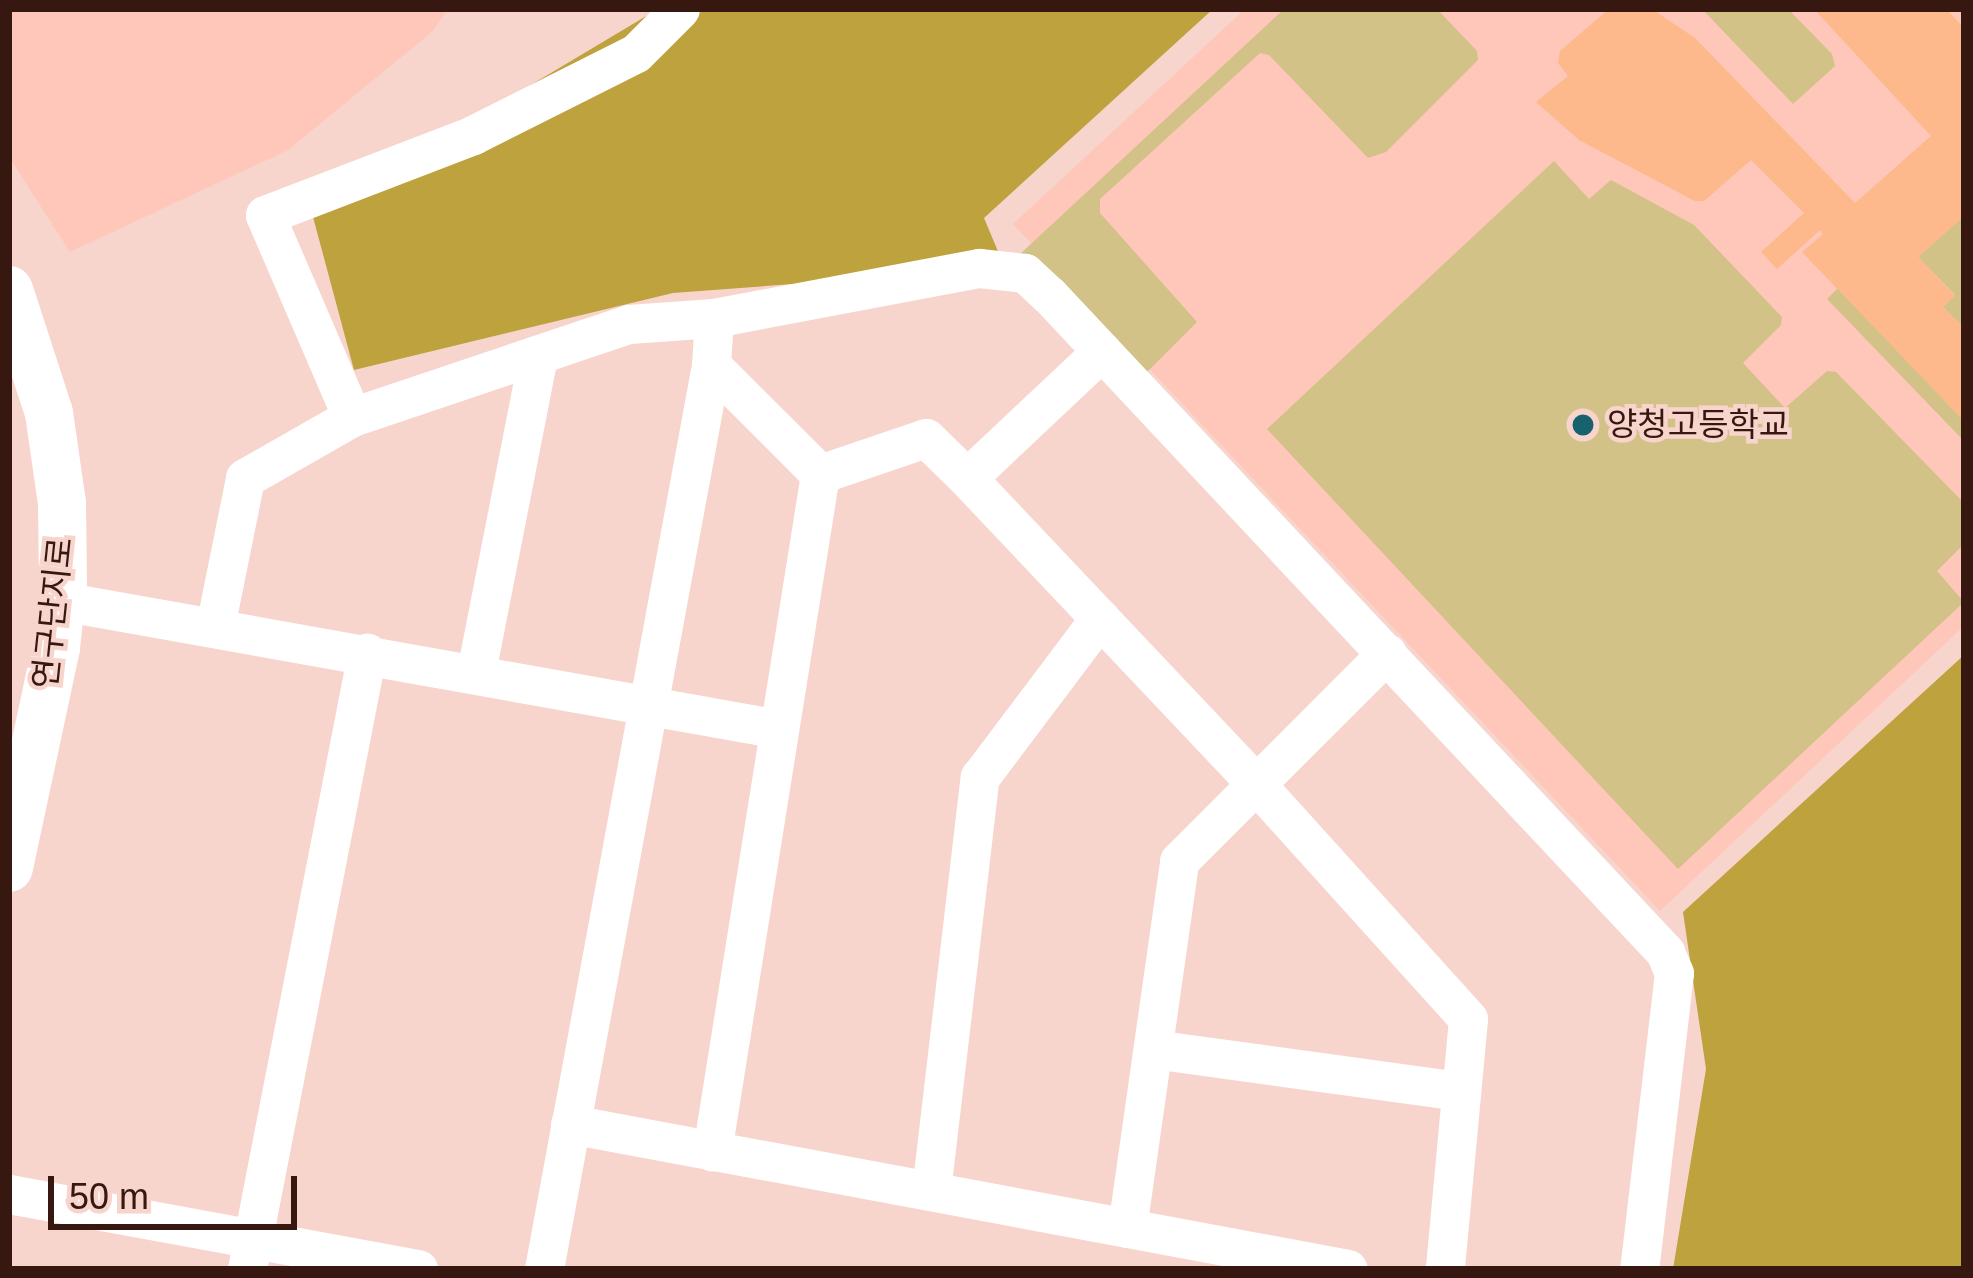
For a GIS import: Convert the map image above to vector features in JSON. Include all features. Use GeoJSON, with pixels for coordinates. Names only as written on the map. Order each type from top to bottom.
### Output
{"type":"FeatureCollection","features":[{"type":"Feature","properties":{"kind":"street"},"geometry":{"type":"LineString","coordinates":[[352,417],[265,215],[473,135],[636,53],[680,9]]}},
{"type":"Feature","properties":{"kind":"street"},"geometry":{"type":"LineString","coordinates":[[214,627],[245,478],[352,417],[629,325],[714,318],[979,268],[1024,273],[1641,922],[1674,973],[1639,1269]]}},
{"type":"Feature","properties":{"kind":"street","name":"연구단지로"},"geometry":{"type":"LineString","coordinates":[[9,290],[50,413],[62,503],[61,601],[9,868]]}},
{"type":"Feature","properties":{"kind":"street"},"geometry":{"type":"LineString","coordinates":[[544,1269],[711,365],[714,318]]}},
{"type":"Feature","properties":{"kind":"street"},"geometry":{"type":"LineString","coordinates":[[967,478],[1102,351]]}},
{"type":"Feature","properties":{"kind":"street"},"geometry":{"type":"LineString","coordinates":[[476,673],[538,355]]}},
{"type":"Feature","properties":{"kind":"street"},"geometry":{"type":"LineString","coordinates":[[711,365],[820,474]]}},
{"type":"Feature","properties":{"kind":"street"},"geometry":{"type":"LineString","coordinates":[[820,474],[926,438],[1256,784],[1468,1019],[1445,1269]]}},
{"type":"Feature","properties":{"kind":"street"},"geometry":{"type":"LineString","coordinates":[[712,1150],[820,474]]}},
{"type":"Feature","properties":{"kind":"street"},"geometry":{"type":"LineString","coordinates":[[61,601],[646,701],[779,729]]}},
{"type":"Feature","properties":{"kind":"street"},"geometry":{"type":"LineString","coordinates":[[931,1191],[980,777],[1100,618]]}},
{"type":"Feature","properties":{"kind":"street"},"geometry":{"type":"LineString","coordinates":[[249,1254],[367,653]]}},
{"type":"Feature","properties":{"kind":"street"},"geometry":{"type":"LineString","coordinates":[[1127,1228],[1179,861],[1387,653]]}},
{"type":"Feature","properties":{"kind":"street"},"geometry":{"type":"LineString","coordinates":[[1153,1049],[1461,1091]]}},
{"type":"Feature","properties":{"kind":"street"},"geometry":{"type":"LineString","coordinates":[[570,1124],[1348,1269]]}},
{"type":"Feature","properties":{"kind":"street"},"geometry":{"type":"LineString","coordinates":[[9,1194],[249,1254],[418,1269]]}},
{"type":"Feature","properties":{"kind":"shaded area"},"geometry":{"type":"Polygon","coordinates":[[[9,9],[448,9],[432,32],[288,150],[70,252],[9,157],[9,9]]]}},
{"type":"Feature","properties":{"kind":"shaded area"},"geometry":{"type":"Polygon","coordinates":[[[658,9],[1213,9],[984,218],[1005,268],[673,293],[354,370],[309,202],[509,98],[658,9]]]}},
{"type":"Feature","properties":{"kind":"shaded area","name":"양청고등학교"},"geometry":{"type":"Polygon","coordinates":[[[1245,9],[1964,9],[1964,626],[1660,911],[1013,224],[1245,9]]]}},
{"type":"Feature","properties":{"kind":"shaded area"},"geometry":{"type":"Polygon","coordinates":[[[1284,9],[1437,9],[1477,51],[1478,60],[1386,152],[1368,158],[1269,55],[1260,53],[1100,199],[1100,213],[1197,322],[1134,385],[1005,268],[1284,9]]]}},
{"type":"Feature","properties":{"kind":"shaded area"},"geometry":{"type":"Polygon","coordinates":[[[1702,9],[1788,9],[1832,54],[1835,66],[1793,104],[1702,9]]]}},
{"type":"Feature","properties":{"kind":"shaded area"},"geometry":{"type":"Polygon","coordinates":[[[1554,161],[1589,199],[1611,180],[1694,225],[1782,317],[1781,325],[1743,363],[1785,408],[1827,371],[1836,372],[1964,503],[1964,544],[1937,571],[1964,602],[1678,869],[1267,429],[1554,161]]]}},
{"type":"Feature","properties":{"kind":"shaded area"},"geometry":{"type":"Polygon","coordinates":[[[1964,216],[1964,328],[1943,307],[1955,295],[1918,257],[1964,216]]]}},
{"type":"Feature","properties":{"kind":"shaded area"},"geometry":{"type":"Polygon","coordinates":[[[1838,288],[1964,421],[1964,441],[1827,299],[1838,288]]]}},
{"type":"Feature","properties":{"kind":"shaded area"},"geometry":{"type":"Polygon","coordinates":[[[1964,655],[1964,1269],[1673,1269],[1706,1069],[1683,912],[1964,655]]]}},
{"type":"Feature","properties":{"kind":"building"},"geometry":{"type":"Polygon","coordinates":[[[1609,9],[1652,9],[1695,38],[1855,203],[1931,136],[1814,9],[1946,9],[1964,28],[1964,216],[1918,257],[1955,296],[1943,307],[1964,328],[1964,421],[1802,252],[1823,234],[1820,230],[1777,269],[1761,252],[1804,213],[1751,160],[1704,201],[1695,201],[1579,140],[1536,102],[1568,76],[1558,63],[1560,51],[1609,9]]]}},
{"type":"Feature","properties":{"kind":"place","name":"양청고등학교"},"geometry":{"type":"Point","coordinates":[1583,425]}}]}
